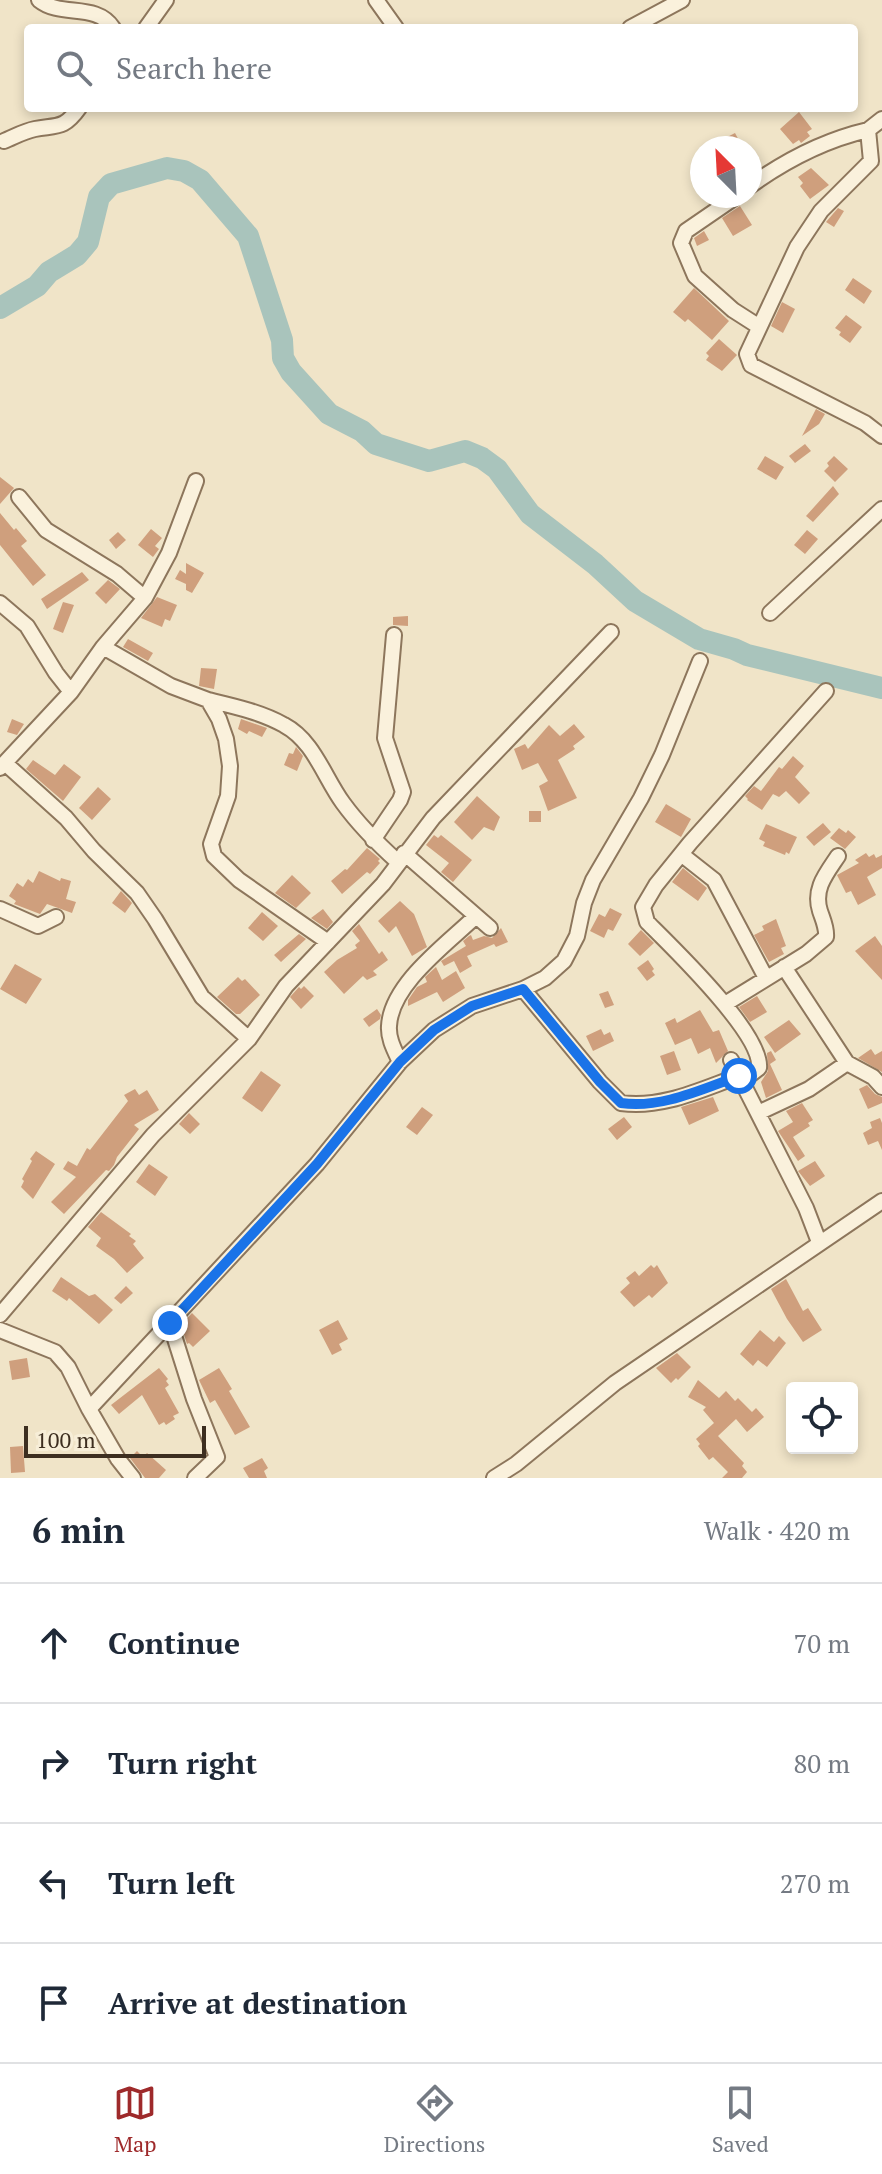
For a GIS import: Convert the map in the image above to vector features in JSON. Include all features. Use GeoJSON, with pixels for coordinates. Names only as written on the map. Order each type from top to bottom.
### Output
{"type":"FeatureCollection","features":[{"type":"Feature","properties":{"kind":"street"},"geometry":{"type":"LineString","coordinates":[[39,0],[46,6],[99,15],[110,24]]}},
{"type":"Feature","properties":{"kind":"street"},"geometry":{"type":"LineString","coordinates":[[149,24],[166,0]]}},
{"type":"Feature","properties":{"kind":"street"},"geometry":{"type":"LineString","coordinates":[[376,0],[393,24]]}},
{"type":"Feature","properties":{"kind":"street"},"geometry":{"type":"LineString","coordinates":[[637,24],[682,0]]}},
{"type":"Feature","properties":{"kind":"street"},"geometry":{"type":"LineString","coordinates":[[4,141],[28,131],[62,125],[76,112]]}},
{"type":"Feature","properties":{"kind":"street"},"geometry":{"type":"LineString","coordinates":[[762,177],[829,140],[868,130],[882,119]]}},
{"type":"Feature","properties":{"kind":"street"},"geometry":{"type":"LineString","coordinates":[[868,130],[871,161],[821,211],[805,235],[787,264],[747,354],[751,365],[865,423],[882,436]]}},
{"type":"Feature","properties":{"kind":"street"},"geometry":{"type":"LineString","coordinates":[[720,208],[686,231],[681,243],[695,276],[733,310],[758,326]]}},
{"type":"Feature","properties":{"kind":"street"},"geometry":{"type":"LineString","coordinates":[[196,481],[169,553],[145,598],[103,647],[71,692],[3,766],[56,807],[94,851],[137,893],[202,997],[249,1039]]}},
{"type":"Feature","properties":{"kind":"street"},"geometry":{"type":"LineString","coordinates":[[19,497],[46,530],[117,574],[145,598]]}},
{"type":"Feature","properties":{"kind":"street"},"geometry":{"type":"LineString","coordinates":[[770,613],[882,509]]}},
{"type":"Feature","properties":{"kind":"street"},"geometry":{"type":"LineString","coordinates":[[0,603],[27,626],[71,692]]}},
{"type":"Feature","properties":{"kind":"street"},"geometry":{"type":"LineString","coordinates":[[0,1315],[153,1135],[249,1039],[286,986],[383,884],[433,818],[611,632]]}},
{"type":"Feature","properties":{"kind":"street"},"geometry":{"type":"LineString","coordinates":[[373,840],[403,792],[385,738],[394,635]]}},
{"type":"Feature","properties":{"kind":"street"},"geometry":{"type":"LineString","coordinates":[[103,647],[171,686],[286,725],[311,750],[341,801],[373,840],[401,858],[490,928]]}},
{"type":"Feature","properties":{"kind":"street"},"geometry":{"type":"LineString","coordinates":[[89,1409],[317,1164],[400,1062],[434,1030],[472,1006],[523,989],[557,968],[572,948],[593,880],[634,814],[662,755],[700,661]]}},
{"type":"Feature","properties":{"kind":"street"},"geometry":{"type":"LineString","coordinates":[[523,989],[621,1103],[666,1101],[758,1070],[760,1059],[725,1004],[643,915],[644,904],[681,854],[826,691]]}},
{"type":"Feature","properties":{"kind":"street"},"geometry":{"type":"LineString","coordinates":[[208,700],[226,739],[230,766],[228,796],[211,844],[214,856],[239,880],[328,942]]}},
{"type":"Feature","properties":{"kind":"street"},"geometry":{"type":"LineString","coordinates":[[681,854],[714,880],[766,978]]}},
{"type":"Feature","properties":{"kind":"street"},"geometry":{"type":"LineString","coordinates":[[725,1004],[819,945],[826,937],[817,891],[838,856]]}},
{"type":"Feature","properties":{"kind":"street"},"geometry":{"type":"LineString","coordinates":[[0,909],[38,926],[56,917]]}},
{"type":"Feature","properties":{"kind":"street"},"geometry":{"type":"LineString","coordinates":[[400,1062],[389,1027],[394,1002],[435,954],[476,916]]}},
{"type":"Feature","properties":{"kind":"street"},"geometry":{"type":"LineString","coordinates":[[784,967],[847,1063],[873,1077],[882,1087]]}},
{"type":"Feature","properties":{"kind":"street"},"geometry":{"type":"LineString","coordinates":[[731,1060],[806,1208],[819,1242]]}},
{"type":"Feature","properties":{"kind":"street"},"geometry":{"type":"LineString","coordinates":[[758,1113],[809,1089],[847,1063]]}},
{"type":"Feature","properties":{"kind":"street"},"geometry":{"type":"LineString","coordinates":[[494,1478],[615,1383],[882,1201]]}},
{"type":"Feature","properties":{"kind":"street"},"geometry":{"type":"LineString","coordinates":[[170,1323],[194,1399],[217,1457],[195,1478]]}},
{"type":"Feature","properties":{"kind":"street"},"geometry":{"type":"LineString","coordinates":[[0,1330],[55,1352],[68,1367],[118,1459],[133,1478]]}},
{"type":"Feature","properties":{"kind":"building"},"geometry":{"type":"Polygon","coordinates":[[[799,112],[812,129],[807,132],[810,136],[801,143],[799,140],[793,144],[780,129],[799,112]]]}},
{"type":"Feature","properties":{"kind":"building"},"geometry":{"type":"Polygon","coordinates":[[[811,168],[829,185],[810,199],[800,186],[803,183],[798,177],[811,168]]]}},
{"type":"Feature","properties":{"kind":"building"},"geometry":{"type":"Polygon","coordinates":[[[741,208],[752,225],[733,236],[722,218],[741,208]]]}},
{"type":"Feature","properties":{"kind":"building"},"geometry":{"type":"Polygon","coordinates":[[[838,208],[844,211],[834,227],[826,222],[838,208]]]}},
{"type":"Feature","properties":{"kind":"building"},"geometry":{"type":"Polygon","coordinates":[[[704,231],[709,240],[697,246],[694,238],[704,231]]]}},
{"type":"Feature","properties":{"kind":"building"},"geometry":{"type":"Polygon","coordinates":[[[853,278],[872,291],[864,304],[845,290],[853,278]]]}},
{"type":"Feature","properties":{"kind":"building"},"geometry":{"type":"Polygon","coordinates":[[[694,288],[729,321],[712,340],[688,319],[685,322],[673,312],[694,288]]]}},
{"type":"Feature","properties":{"kind":"building"},"geometry":{"type":"Polygon","coordinates":[[[782,302],[795,309],[783,333],[771,326],[782,302]]]}},
{"type":"Feature","properties":{"kind":"building"},"geometry":{"type":"Polygon","coordinates":[[[846,315],[862,327],[850,343],[835,328],[846,315]]]}},
{"type":"Feature","properties":{"kind":"building"},"geometry":{"type":"Polygon","coordinates":[[[719,339],[737,355],[722,371],[706,360],[709,356],[706,353],[719,339]]]}},
{"type":"Feature","properties":{"kind":"building"},"geometry":{"type":"Polygon","coordinates":[[[816,409],[825,414],[819,424],[802,436],[816,409]]]}},
{"type":"Feature","properties":{"kind":"building"},"geometry":{"type":"Polygon","coordinates":[[[805,444],[811,451],[795,463],[789,456],[805,444]]]}},
{"type":"Feature","properties":{"kind":"building"},"geometry":{"type":"Polygon","coordinates":[[[765,456],[784,467],[776,480],[757,469],[765,456]]]}},
{"type":"Feature","properties":{"kind":"building"},"geometry":{"type":"Polygon","coordinates":[[[834,456],[848,469],[835,482],[824,471],[834,456]]]}},
{"type":"Feature","properties":{"kind":"building"},"geometry":{"type":"Polygon","coordinates":[[[0,477],[14,488],[0,504],[0,477]]]}},
{"type":"Feature","properties":{"kind":"building"},"geometry":{"type":"Polygon","coordinates":[[[833,486],[839,494],[813,522],[806,516],[833,486]]]}},
{"type":"Feature","properties":{"kind":"building"},"geometry":{"type":"Polygon","coordinates":[[[0,513],[27,541],[21,546],[46,575],[33,586],[0,545],[0,513]]]}},
{"type":"Feature","properties":{"kind":"building"},"geometry":{"type":"Polygon","coordinates":[[[151,529],[162,538],[155,546],[159,549],[153,557],[138,545],[151,529]]]}},
{"type":"Feature","properties":{"kind":"building"},"geometry":{"type":"Polygon","coordinates":[[[807,530],[818,539],[805,554],[794,545],[807,530]]]}},
{"type":"Feature","properties":{"kind":"building"},"geometry":{"type":"Polygon","coordinates":[[[118,532],[126,540],[116,549],[109,540],[118,532]]]}},
{"type":"Feature","properties":{"kind":"building"},"geometry":{"type":"Polygon","coordinates":[[[186,563],[204,573],[192,593],[186,590],[186,584],[175,579],[180,570],[186,574],[186,563]]]}},
{"type":"Feature","properties":{"kind":"building"},"geometry":{"type":"Polygon","coordinates":[[[82,572],[89,580],[47,609],[41,599],[82,572]]]}},
{"type":"Feature","properties":{"kind":"building"},"geometry":{"type":"Polygon","coordinates":[[[108,580],[120,589],[106,604],[95,593],[108,580]]]}},
{"type":"Feature","properties":{"kind":"building"},"geometry":{"type":"Polygon","coordinates":[[[157,597],[177,605],[170,621],[165,619],[162,627],[141,618],[157,597]]]}},
{"type":"Feature","properties":{"kind":"building"},"geometry":{"type":"Polygon","coordinates":[[[63,602],[74,605],[63,633],[53,629],[63,602]]]}},
{"type":"Feature","properties":{"kind":"building"},"geometry":{"type":"Polygon","coordinates":[[[408,616],[408,626],[393,625],[393,617],[408,616]]]}},
{"type":"Feature","properties":{"kind":"building"},"geometry":{"type":"Polygon","coordinates":[[[128,639],[153,653],[148,661],[123,647],[128,639]]]}},
{"type":"Feature","properties":{"kind":"building"},"geometry":{"type":"Polygon","coordinates":[[[201,668],[217,669],[214,689],[199,686],[201,668]]]}},
{"type":"Feature","properties":{"kind":"building"},"geometry":{"type":"Polygon","coordinates":[[[12,719],[24,724],[17,735],[7,732],[12,719]]]}},
{"type":"Feature","properties":{"kind":"building"},"geometry":{"type":"Polygon","coordinates":[[[241,719],[267,728],[262,737],[238,729],[241,719]]]}},
{"type":"Feature","properties":{"kind":"building"},"geometry":{"type":"Polygon","coordinates":[[[574,724],[585,737],[573,746],[575,749],[558,760],[577,798],[548,811],[539,786],[548,781],[538,763],[522,770],[514,749],[525,744],[528,749],[549,725],[560,736],[574,724]]]}},
{"type":"Feature","properties":{"kind":"building"},"geometry":{"type":"Polygon","coordinates":[[[296,747],[303,756],[297,771],[284,765],[289,753],[293,754],[296,747]]]}},
{"type":"Feature","properties":{"kind":"building"},"geometry":{"type":"Polygon","coordinates":[[[793,756],[804,766],[795,777],[810,793],[799,804],[786,791],[779,797],[773,794],[762,810],[747,800],[745,796],[754,786],[761,791],[779,767],[782,769],[793,756]]]}},
{"type":"Feature","properties":{"kind":"building"},"geometry":{"type":"Polygon","coordinates":[[[33,760],[55,775],[64,764],[81,777],[63,801],[26,769],[33,760]]]}},
{"type":"Feature","properties":{"kind":"building"},"geometry":{"type":"Polygon","coordinates":[[[98,787],[111,799],[92,820],[79,808],[98,787]]]}},
{"type":"Feature","properties":{"kind":"building"},"geometry":{"type":"Polygon","coordinates":[[[477,796],[500,817],[494,831],[484,827],[472,840],[454,822],[477,796]]]}},
{"type":"Feature","properties":{"kind":"building"},"geometry":{"type":"Polygon","coordinates":[[[666,804],[691,819],[681,837],[655,822],[666,804]]]}},
{"type":"Feature","properties":{"kind":"building"},"geometry":{"type":"Polygon","coordinates":[[[529,811],[541,811],[541,822],[529,822],[529,811]]]}},
{"type":"Feature","properties":{"kind":"building"},"geometry":{"type":"Polygon","coordinates":[[[823,823],[831,832],[814,846],[806,837],[823,823]]]}},
{"type":"Feature","properties":{"kind":"building"},"geometry":{"type":"Polygon","coordinates":[[[766,824],[797,837],[789,854],[763,846],[765,842],[759,839],[766,824]]]}},
{"type":"Feature","properties":{"kind":"building"},"geometry":{"type":"Polygon","coordinates":[[[839,828],[846,833],[848,830],[856,837],[845,849],[830,838],[839,828]]]}},
{"type":"Feature","properties":{"kind":"building"},"geometry":{"type":"Polygon","coordinates":[[[434,835],[438,838],[441,835],[472,860],[453,882],[441,872],[449,863],[426,845],[434,835]]]}},
{"type":"Feature","properties":{"kind":"building"},"geometry":{"type":"Polygon","coordinates":[[[367,848],[380,859],[380,863],[342,894],[331,881],[347,870],[367,848]]]}},
{"type":"Feature","properties":{"kind":"building"},"geometry":{"type":"Polygon","coordinates":[[[866,853],[869,857],[874,854],[876,858],[882,855],[882,868],[867,877],[876,895],[858,905],[851,891],[846,893],[837,875],[859,863],[855,860],[866,853]]]}},
{"type":"Feature","properties":{"kind":"building"},"geometry":{"type":"Polygon","coordinates":[[[683,868],[707,888],[698,901],[672,882],[683,868]]]}},
{"type":"Feature","properties":{"kind":"building"},"geometry":{"type":"Polygon","coordinates":[[[39,871],[60,881],[61,878],[71,881],[66,899],[76,902],[72,913],[47,904],[40,914],[14,904],[16,901],[9,896],[17,883],[23,887],[28,879],[33,883],[39,871]]]}},
{"type":"Feature","properties":{"kind":"building"},"geometry":{"type":"Polygon","coordinates":[[[292,875],[311,893],[296,908],[275,893],[292,875]]]}},
{"type":"Feature","properties":{"kind":"building"},"geometry":{"type":"Polygon","coordinates":[[[121,891],[132,903],[125,913],[112,903],[121,891]]]}},
{"type":"Feature","properties":{"kind":"building"},"geometry":{"type":"Polygon","coordinates":[[[400,901],[414,914],[427,947],[412,956],[396,926],[389,933],[378,921],[400,901]]]}},
{"type":"Feature","properties":{"kind":"building"},"geometry":{"type":"Polygon","coordinates":[[[610,908],[622,914],[613,931],[608,929],[604,938],[590,931],[599,914],[605,917],[610,908]]]}},
{"type":"Feature","properties":{"kind":"building"},"geometry":{"type":"Polygon","coordinates":[[[323,909],[333,922],[327,929],[311,918],[323,909]]]}},
{"type":"Feature","properties":{"kind":"building"},"geometry":{"type":"Polygon","coordinates":[[[262,912],[278,926],[263,941],[248,928],[262,912]]]}},
{"type":"Feature","properties":{"kind":"building"},"geometry":{"type":"Polygon","coordinates":[[[776,919],[786,946],[781,948],[784,954],[769,962],[754,935],[764,930],[762,926],[776,919]]]}},
{"type":"Feature","properties":{"kind":"building"},"geometry":{"type":"Polygon","coordinates":[[[359,924],[379,954],[382,951],[388,960],[373,971],[377,975],[367,980],[363,976],[344,994],[324,972],[357,948],[355,945],[360,941],[352,931],[359,924]]]}},
{"type":"Feature","properties":{"kind":"building"},"geometry":{"type":"Polygon","coordinates":[[[501,928],[508,942],[496,947],[494,944],[467,956],[472,966],[460,973],[454,961],[444,966],[441,961],[466,946],[463,941],[469,936],[473,940],[484,936],[492,938],[501,928]]]}},
{"type":"Feature","properties":{"kind":"building"},"geometry":{"type":"Polygon","coordinates":[[[641,930],[654,943],[640,956],[628,944],[641,930]]]}},
{"type":"Feature","properties":{"kind":"building"},"geometry":{"type":"Polygon","coordinates":[[[299,934],[306,939],[281,962],[274,955],[299,934]]]}},
{"type":"Feature","properties":{"kind":"building"},"geometry":{"type":"Polygon","coordinates":[[[875,936],[882,946],[882,980],[855,951],[875,936]]]}},
{"type":"Feature","properties":{"kind":"building"},"geometry":{"type":"Polygon","coordinates":[[[648,960],[655,975],[647,981],[637,968],[648,960]]]}},
{"type":"Feature","properties":{"kind":"building"},"geometry":{"type":"Polygon","coordinates":[[[15,964],[42,979],[26,1004],[0,989],[15,964]]]}},
{"type":"Feature","properties":{"kind":"building"},"geometry":{"type":"Polygon","coordinates":[[[436,967],[442,980],[456,971],[465,988],[443,1002],[437,992],[408,1006],[408,1000],[417,987],[427,982],[425,977],[436,967]]]}},
{"type":"Feature","properties":{"kind":"building"},"geometry":{"type":"Polygon","coordinates":[[[238,977],[242,981],[245,979],[260,995],[240,1014],[236,1014],[217,997],[238,977]]]}},
{"type":"Feature","properties":{"kind":"building"},"geometry":{"type":"Polygon","coordinates":[[[304,986],[314,996],[301,1009],[290,997],[304,986]]]}},
{"type":"Feature","properties":{"kind":"building"},"geometry":{"type":"Polygon","coordinates":[[[608,991],[614,1005],[605,1008],[599,994],[608,991]]]}},
{"type":"Feature","properties":{"kind":"building"},"geometry":{"type":"Polygon","coordinates":[[[757,996],[767,1012],[750,1022],[739,1007],[757,996]]]}},
{"type":"Feature","properties":{"kind":"building"},"geometry":{"type":"Polygon","coordinates":[[[377,1009],[380,1019],[369,1027],[363,1019],[377,1009]]]}},
{"type":"Feature","properties":{"kind":"building"},"geometry":{"type":"Polygon","coordinates":[[[700,1010],[713,1032],[719,1030],[728,1051],[716,1063],[710,1048],[698,1054],[691,1038],[675,1045],[665,1023],[675,1018],[677,1023],[700,1010]]]}},
{"type":"Feature","properties":{"kind":"building"},"geometry":{"type":"Polygon","coordinates":[[[789,1020],[801,1034],[775,1053],[764,1037],[789,1020]]]}},
{"type":"Feature","properties":{"kind":"building"},"geometry":{"type":"Polygon","coordinates":[[[601,1029],[604,1035],[610,1032],[614,1041],[593,1051],[586,1036],[601,1029]]]}},
{"type":"Feature","properties":{"kind":"building"},"geometry":{"type":"Polygon","coordinates":[[[871,1049],[875,1055],[882,1051],[882,1072],[858,1058],[871,1049]]]}},
{"type":"Feature","properties":{"kind":"building"},"geometry":{"type":"Polygon","coordinates":[[[674,1051],[681,1070],[667,1075],[660,1056],[674,1051]]]}},
{"type":"Feature","properties":{"kind":"building"},"geometry":{"type":"Polygon","coordinates":[[[771,1051],[776,1060],[770,1064],[782,1090],[766,1098],[761,1082],[768,1071],[767,1053],[771,1051]]]}},
{"type":"Feature","properties":{"kind":"building"},"geometry":{"type":"Polygon","coordinates":[[[261,1071],[281,1085],[262,1112],[242,1098],[261,1071]]]}},
{"type":"Feature","properties":{"kind":"building"},"geometry":{"type":"Polygon","coordinates":[[[867,1085],[882,1097],[882,1103],[868,1109],[859,1089],[867,1085]]]}},
{"type":"Feature","properties":{"kind":"building"},"geometry":{"type":"Polygon","coordinates":[[[135,1089],[139,1095],[147,1090],[159,1110],[134,1125],[139,1129],[114,1165],[64,1214],[51,1202],[76,1177],[63,1169],[68,1161],[77,1166],[87,1148],[90,1150],[128,1101],[124,1095],[135,1089]]]}},
{"type":"Feature","properties":{"kind":"building"},"geometry":{"type":"Polygon","coordinates":[[[713,1097],[719,1111],[689,1125],[681,1107],[713,1097]]]}},
{"type":"Feature","properties":{"kind":"building"},"geometry":{"type":"Polygon","coordinates":[[[802,1103],[813,1120],[808,1123],[810,1126],[793,1137],[805,1156],[798,1161],[778,1131],[793,1122],[786,1111],[802,1103]]]}},
{"type":"Feature","properties":{"kind":"building"},"geometry":{"type":"Polygon","coordinates":[[[422,1107],[433,1115],[417,1135],[406,1127],[422,1107]]]}},
{"type":"Feature","properties":{"kind":"building"},"geometry":{"type":"Polygon","coordinates":[[[189,1113],[200,1124],[190,1134],[179,1124],[189,1113]]]}},
{"type":"Feature","properties":{"kind":"building"},"geometry":{"type":"Polygon","coordinates":[[[624,1117],[632,1127],[617,1140],[608,1129],[624,1117]]]}},
{"type":"Feature","properties":{"kind":"building"},"geometry":{"type":"Polygon","coordinates":[[[880,1118],[882,1150],[878,1141],[868,1145],[863,1133],[872,1128],[870,1122],[880,1118]]]}},
{"type":"Feature","properties":{"kind":"building"},"geometry":{"type":"Polygon","coordinates":[[[36,1151],[55,1164],[33,1199],[21,1187],[32,1161],[30,1159],[36,1151]]]}},
{"type":"Feature","properties":{"kind":"building"},"geometry":{"type":"Polygon","coordinates":[[[815,1161],[825,1176],[810,1186],[798,1171],[815,1161]]]}},
{"type":"Feature","properties":{"kind":"building"},"geometry":{"type":"Polygon","coordinates":[[[149,1164],[168,1177],[155,1196],[136,1182],[149,1164]]]}},
{"type":"Feature","properties":{"kind":"building"},"geometry":{"type":"Polygon","coordinates":[[[101,1212],[131,1234],[129,1236],[136,1241],[133,1244],[144,1258],[127,1273],[96,1246],[101,1238],[88,1227],[101,1212]]]}},
{"type":"Feature","properties":{"kind":"building"},"geometry":{"type":"Polygon","coordinates":[[[651,1265],[654,1268],[657,1265],[668,1283],[652,1298],[649,1295],[634,1307],[620,1292],[630,1283],[626,1278],[635,1271],[639,1276],[651,1265]]]}},
{"type":"Feature","properties":{"kind":"building"},"geometry":{"type":"Polygon","coordinates":[[[61,1277],[89,1296],[95,1294],[113,1310],[99,1324],[69,1298],[67,1301],[52,1291],[61,1277]]]}},
{"type":"Feature","properties":{"kind":"building"},"geometry":{"type":"Polygon","coordinates":[[[786,1279],[803,1311],[808,1308],[822,1330],[803,1342],[771,1289],[786,1279]]]}},
{"type":"Feature","properties":{"kind":"building"},"geometry":{"type":"Polygon","coordinates":[[[126,1286],[133,1293],[121,1304],[114,1298],[126,1286]]]}},
{"type":"Feature","properties":{"kind":"building"},"geometry":{"type":"Polygon","coordinates":[[[192,1313],[210,1331],[193,1347],[187,1344],[181,1325],[192,1313]]]}},
{"type":"Feature","properties":{"kind":"building"},"geometry":{"type":"Polygon","coordinates":[[[338,1320],[348,1339],[339,1344],[342,1350],[332,1355],[319,1330],[338,1320]]]}},
{"type":"Feature","properties":{"kind":"building"},"geometry":{"type":"Polygon","coordinates":[[[760,1330],[774,1342],[779,1336],[786,1343],[767,1367],[758,1360],[753,1366],[740,1354],[760,1330]]]}},
{"type":"Feature","properties":{"kind":"building"},"geometry":{"type":"Polygon","coordinates":[[[677,1353],[691,1367],[671,1383],[656,1368],[677,1353]]]}},
{"type":"Feature","properties":{"kind":"building"},"geometry":{"type":"Polygon","coordinates":[[[27,1358],[30,1377],[12,1380],[9,1361],[27,1358]]]}},
{"type":"Feature","properties":{"kind":"building"},"geometry":{"type":"Polygon","coordinates":[[[159,1368],[168,1379],[169,1385],[165,1388],[179,1413],[173,1416],[175,1419],[166,1425],[164,1422],[159,1425],[142,1395],[119,1414],[111,1405],[159,1368]]]}},
{"type":"Feature","properties":{"kind":"building"},"geometry":{"type":"Polygon","coordinates":[[[219,1368],[250,1427],[235,1435],[215,1400],[210,1403],[199,1380],[219,1368]]]}},
{"type":"Feature","properties":{"kind":"building"},"geometry":{"type":"Polygon","coordinates":[[[698,1380],[719,1398],[726,1391],[735,1401],[738,1398],[752,1412],[756,1408],[764,1417],[747,1432],[736,1419],[718,1436],[744,1463],[742,1466],[747,1472],[742,1478],[722,1478],[728,1472],[713,1457],[709,1460],[698,1446],[700,1444],[696,1439],[714,1423],[703,1410],[706,1407],[688,1397],[698,1380]]]}},
{"type":"Feature","properties":{"kind":"building"},"geometry":{"type":"Polygon","coordinates":[[[23,1446],[25,1472],[11,1473],[10,1447],[23,1446]]]}},
{"type":"Feature","properties":{"kind":"building"},"geometry":{"type":"Polygon","coordinates":[[[137,1451],[143,1457],[147,1453],[166,1470],[159,1478],[145,1478],[130,1458],[137,1451]]]}},
{"type":"Feature","properties":{"kind":"building"},"geometry":{"type":"Polygon","coordinates":[[[262,1458],[268,1468],[264,1471],[267,1478],[249,1478],[243,1468],[262,1458]]]}},
{"type":"Feature","properties":{"kind":"waterway"},"geometry":{"type":"LineString","coordinates":[[0,308],[37,286],[49,272],[77,255],[88,242],[99,197],[111,184],[167,168],[184,171],[200,180],[248,236],[282,340],[283,358],[291,372],[329,414],[362,431],[376,444],[429,461],[465,451],[482,458],[497,469],[530,514],[595,564],[635,601],[699,639],[747,655],[882,688]]}},
{"type":"Feature","properties":{"kind":"route"},"geometry":{"type":"LineString","coordinates":[[170,1323],[317,1164],[400,1062],[434,1030],[472,1006],[523,989],[615,1100],[624,1104],[666,1101],[739,1076]]}}]}
